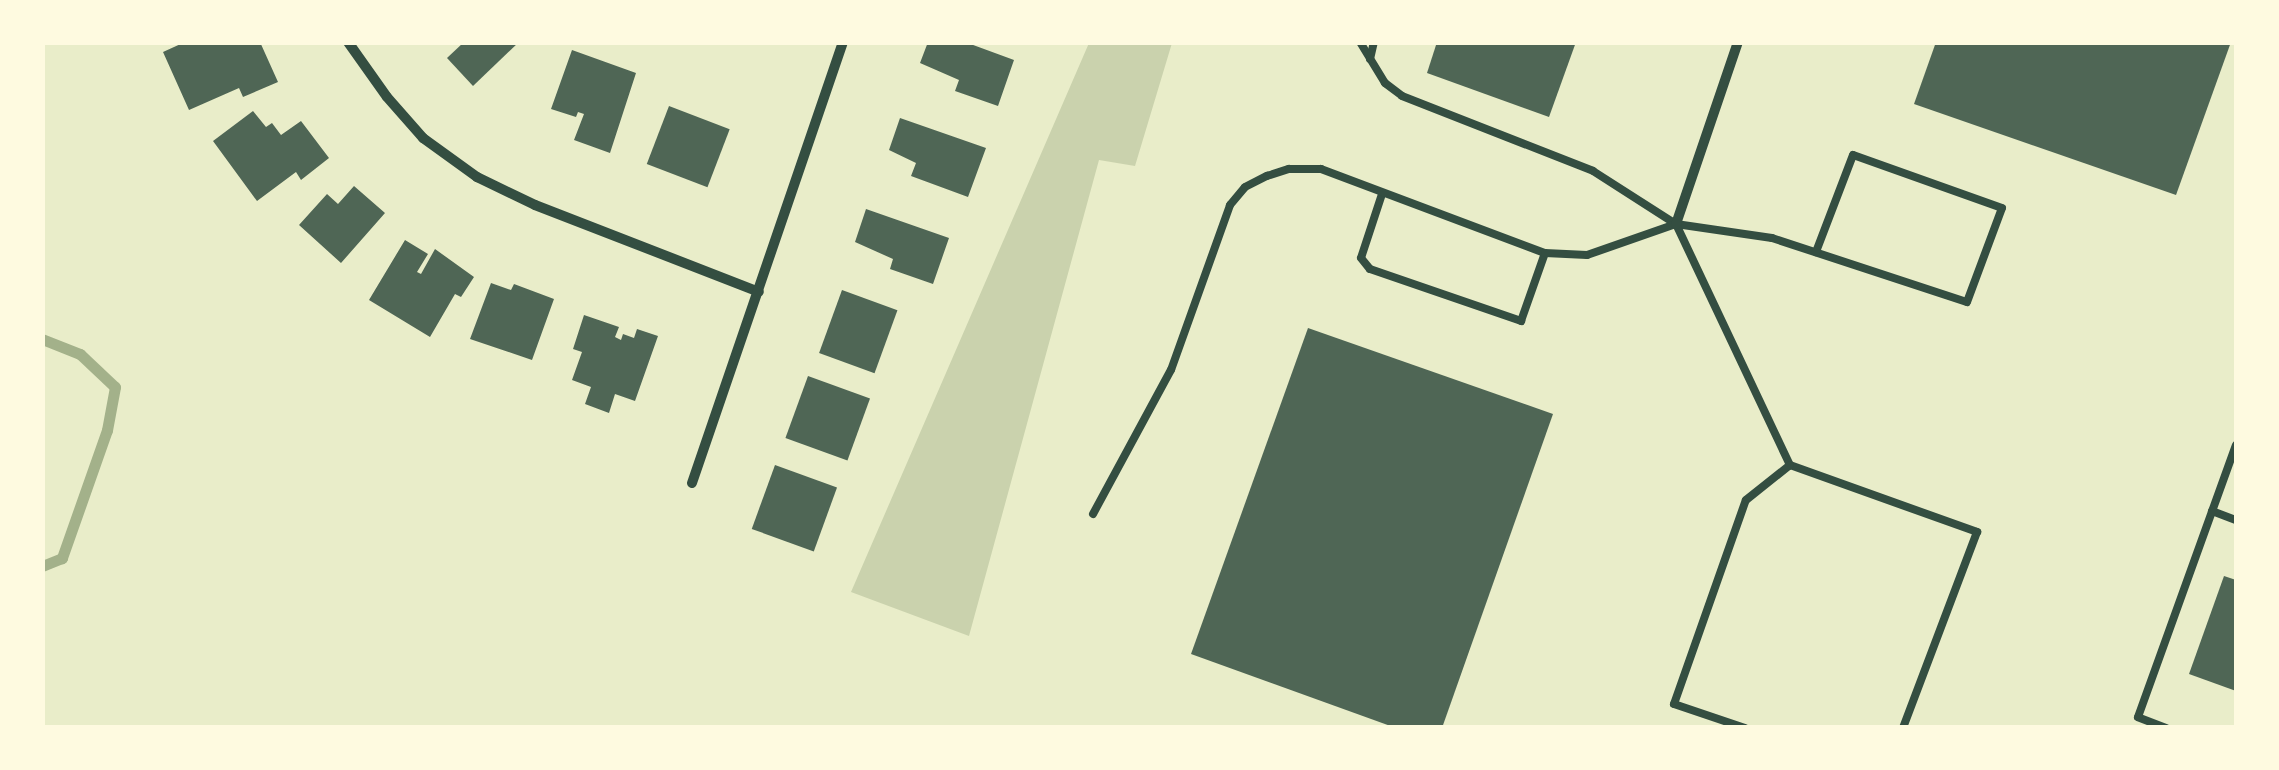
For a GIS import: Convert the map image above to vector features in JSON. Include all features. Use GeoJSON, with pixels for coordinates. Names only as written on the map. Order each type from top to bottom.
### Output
{"type":"FeatureCollection","features":[{"type":"Feature","properties":{"kind":"street"},"geometry":{"type":"LineString","coordinates":[[348,42],[386,97],[424,138],[477,176],[535,205],[759,292]]}},
{"type":"Feature","properties":{"kind":"street"},"geometry":{"type":"LineString","coordinates":[[692,483],[843,42]]}},
{"type":"Feature","properties":{"kind":"street"},"geometry":{"type":"LineString","coordinates":[[1676,224],[1738,42]]}},
{"type":"Feature","properties":{"kind":"lane"},"geometry":{"type":"LineString","coordinates":[[1360,42],[1385,83],[1402,96],[1593,172],[1676,224],[1772,238],[1967,302],[2002,208],[1853,155],[1816,252]]}},
{"type":"Feature","properties":{"kind":"lane"},"geometry":{"type":"LineString","coordinates":[[1370,59],[1374,42]]}},
{"type":"Feature","properties":{"kind":"lane"},"geometry":{"type":"LineString","coordinates":[[1092,514],[1171,370],[1230,205],[1245,187],[1289,169],[1321,169],[1545,253],[1586,255],[1676,224]]}},
{"type":"Feature","properties":{"kind":"lane"},"geometry":{"type":"LineString","coordinates":[[1382,194],[1360,258],[1370,268],[1521,320],[1545,253]]}},
{"type":"Feature","properties":{"kind":"lane"},"geometry":{"type":"LineString","coordinates":[[1676,224],[1790,466],[1977,532],[1903,728]]}},
{"type":"Feature","properties":{"kind":"lane"},"geometry":{"type":"LineString","coordinates":[[2134,728],[2236,445]]}},
{"type":"Feature","properties":{"kind":"lane"},"geometry":{"type":"LineString","coordinates":[[1745,728],[1674,704],[1746,500],[1790,466]]}},
{"type":"Feature","properties":{"kind":"lane"},"geometry":{"type":"LineString","coordinates":[[2212,511],[2236,520]]}},
{"type":"Feature","properties":{"kind":"lane"},"geometry":{"type":"LineString","coordinates":[[2138,717],[2166,728]]}},
{"type":"Feature","properties":{"kind":"green space"},"geometry":{"type":"Polygon","coordinates":[[[1089,43],[1172,43],[1135,166],[1099,160],[969,636],[851,592],[1089,43]]]}},
{"type":"Feature","properties":{"kind":"building"},"geometry":{"type":"Polygon","coordinates":[[[185,42],[260,42],[278,82],[243,97],[239,88],[189,110],[163,52],[185,42]]]}},
{"type":"Feature","properties":{"kind":"building"},"geometry":{"type":"Polygon","coordinates":[[[464,42],[519,42],[473,86],[447,58],[464,42]]]}},
{"type":"Feature","properties":{"kind":"building"},"geometry":{"type":"Polygon","coordinates":[[[928,42],[965,42],[1014,60],[998,106],[955,91],[959,80],[920,63],[928,42]]]}},
{"type":"Feature","properties":{"kind":"building"},"geometry":{"type":"Polygon","coordinates":[[[1437,42],[1576,42],[1549,117],[1427,73],[1437,42]]]}},
{"type":"Feature","properties":{"kind":"building"},"geometry":{"type":"Polygon","coordinates":[[[1936,42],[2231,42],[2176,195],[1914,104],[1936,42]]]}},
{"type":"Feature","properties":{"kind":"building"},"geometry":{"type":"Polygon","coordinates":[[[572,50],[636,73],[610,153],[574,140],[584,114],[578,112],[576,117],[551,109],[572,50]]]}},
{"type":"Feature","properties":{"kind":"building"},"geometry":{"type":"Polygon","coordinates":[[[669,106],[730,129],[707,187],[647,164],[669,106]]]}},
{"type":"Feature","properties":{"kind":"building"},"geometry":{"type":"Polygon","coordinates":[[[253,111],[266,127],[272,123],[281,135],[301,121],[329,158],[301,180],[296,172],[257,201],[213,141],[253,111]]]}},
{"type":"Feature","properties":{"kind":"building"},"geometry":{"type":"Polygon","coordinates":[[[900,118],[986,148],[968,197],[911,176],[916,163],[889,150],[900,118]]]}},
{"type":"Feature","properties":{"kind":"building"},"geometry":{"type":"Polygon","coordinates":[[[354,186],[385,213],[341,263],[299,225],[327,194],[338,204],[354,186]]]}},
{"type":"Feature","properties":{"kind":"building"},"geometry":{"type":"Polygon","coordinates":[[[866,209],[949,238],[933,284],[890,269],[893,259],[855,242],[866,209]]]}},
{"type":"Feature","properties":{"kind":"building"},"geometry":{"type":"Polygon","coordinates":[[[405,240],[428,254],[417,272],[421,274],[435,249],[474,277],[461,297],[455,294],[430,337],[369,300],[405,240]]]}},
{"type":"Feature","properties":{"kind":"building"},"geometry":{"type":"Polygon","coordinates":[[[491,283],[511,290],[514,284],[554,299],[532,360],[470,339],[491,283]]]}},
{"type":"Feature","properties":{"kind":"building"},"geometry":{"type":"Polygon","coordinates":[[[842,290],[897,310],[875,373],[819,353],[842,290]]]}},
{"type":"Feature","properties":{"kind":"building"},"geometry":{"type":"Polygon","coordinates":[[[584,315],[619,327],[615,337],[621,340],[623,334],[634,338],[637,329],[658,336],[635,401],[615,394],[609,413],[585,404],[591,387],[572,380],[582,352],[573,349],[584,315]]]}},
{"type":"Feature","properties":{"kind":"building"},"geometry":{"type":"Polygon","coordinates":[[[1308,328],[1553,414],[1442,728],[1396,728],[1191,654],[1308,328]]]}},
{"type":"Feature","properties":{"kind":"building"},"geometry":{"type":"Polygon","coordinates":[[[808,376],[870,399],[847,461],[785,438],[808,376]]]}},
{"type":"Feature","properties":{"kind":"building"},"geometry":{"type":"Polygon","coordinates":[[[775,465],[837,488],[814,551],[752,529],[775,465]]]}},
{"type":"Feature","properties":{"kind":"building"},"geometry":{"type":"Polygon","coordinates":[[[2224,576],[2236,580],[2236,691],[2189,674],[2224,576]]]}},
{"type":"Feature","properties":{"kind":"waterway"},"geometry":{"type":"LineString","coordinates":[[42,339],[80,354],[115,387],[107,430],[62,558],[42,566]]}}]}
